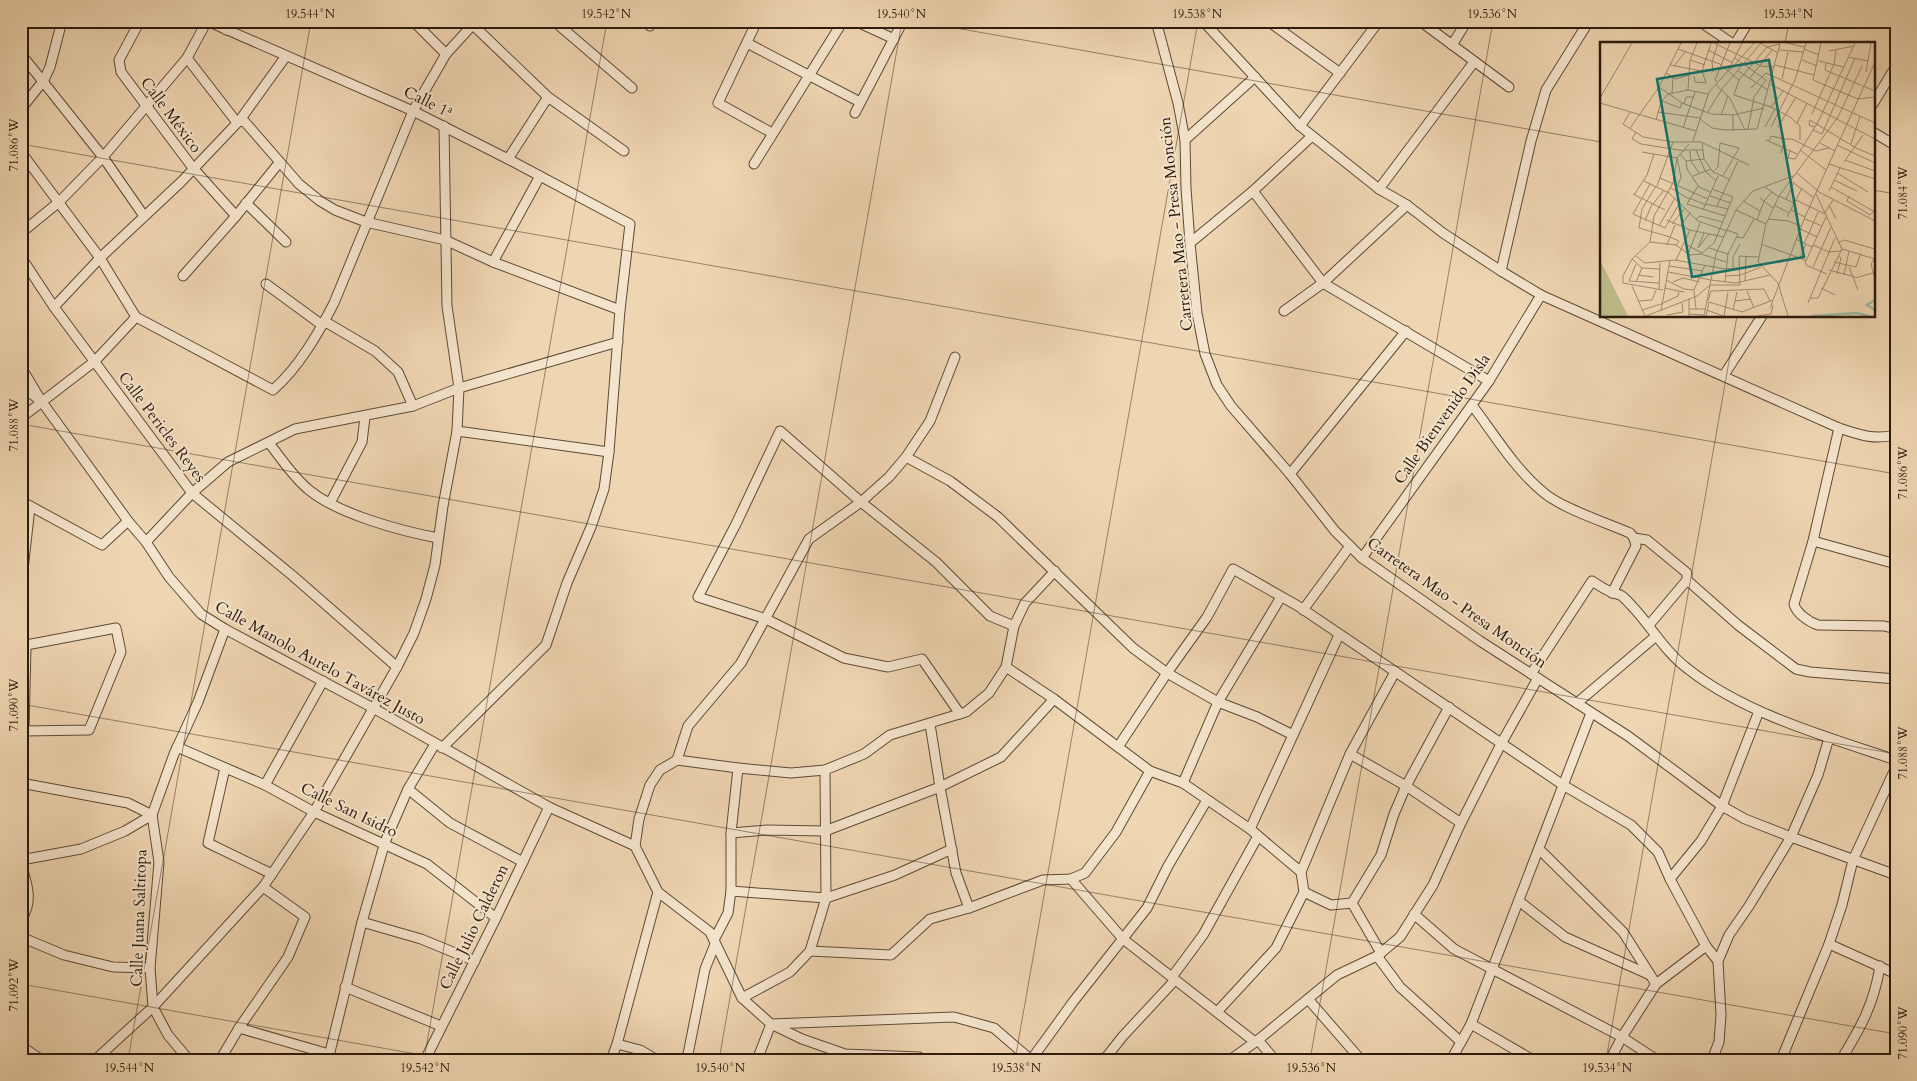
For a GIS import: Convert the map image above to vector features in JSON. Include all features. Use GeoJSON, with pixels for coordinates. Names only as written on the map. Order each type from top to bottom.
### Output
{"type":"FeatureCollection","features":[{"type":"Feature","properties":{"kind":"street"},"geometry":{"type":"LineString","coordinates":[[21,109],[44,80],[50,67],[62,21]]}},
{"type":"Feature","properties":{"kind":"street","name":"Calle México"},"geometry":{"type":"LineString","coordinates":[[140,21],[119,60],[121,72],[193,168],[236,216]]}},
{"type":"Feature","properties":{"kind":"street"},"geometry":{"type":"LineString","coordinates":[[21,233],[59,202],[103,157],[187,58],[207,21]]}},
{"type":"Feature","properties":{"kind":"street","name":"Calle 1ª"},"geometry":{"type":"LineString","coordinates":[[207,21],[413,111],[630,224],[620,310]]}},
{"type":"Feature","properties":{"kind":"street"},"geometry":{"type":"LineString","coordinates":[[226,30],[232,21]]}},
{"type":"Feature","properties":{"kind":"street"},"geometry":{"type":"LineString","coordinates":[[413,21],[446,54]]}},
{"type":"Feature","properties":{"kind":"street"},"geometry":{"type":"LineString","coordinates":[[554,21],[632,88]]}},
{"type":"Feature","properties":{"kind":"street"},"geometry":{"type":"LineString","coordinates":[[757,21],[718,103],[772,133]]}},
{"type":"Feature","properties":{"kind":"street"},"geometry":{"type":"LineString","coordinates":[[754,164],[843,21]]}},
{"type":"Feature","properties":{"kind":"street"},"geometry":{"type":"LineString","coordinates":[[855,21],[894,39]]}},
{"type":"Feature","properties":{"kind":"street"},"geometry":{"type":"LineString","coordinates":[[854,113],[903,21]]}},
{"type":"Feature","properties":{"kind":"street","name":"Carretera Mao - Presa Monción"},"geometry":{"type":"LineString","coordinates":[[1156,21],[1186,140],[1186,188],[1190,243],[1197,313],[1205,354],[1217,385],[1231,406],[1290,474],[1335,531],[1362,558],[1480,641],[1628,736],[1722,806],[1745,819],[1896,875]]}},
{"type":"Feature","properties":{"kind":"street"},"geometry":{"type":"LineString","coordinates":[[1203,21],[1300,126],[1379,189],[1407,205],[1443,233],[1501,271],[1542,295],[1839,428],[1869,438],[1896,435]]}},
{"type":"Feature","properties":{"kind":"street"},"geometry":{"type":"LineString","coordinates":[[1268,21],[1340,73]]}},
{"type":"Feature","properties":{"kind":"street"},"geometry":{"type":"LineString","coordinates":[[1300,126],[1379,21]]}},
{"type":"Feature","properties":{"kind":"street"},"geometry":{"type":"LineString","coordinates":[[1420,21],[1509,87]]}},
{"type":"Feature","properties":{"kind":"street"},"geometry":{"type":"LineString","coordinates":[[1452,45],[1468,21]]}},
{"type":"Feature","properties":{"kind":"street"},"geometry":{"type":"LineString","coordinates":[[1501,271],[1531,142],[1546,90],[1588,21]]}},
{"type":"Feature","properties":{"kind":"street"},"geometry":{"type":"LineString","coordinates":[[1699,21],[1731,42]]}},
{"type":"Feature","properties":{"kind":"street"},"geometry":{"type":"LineString","coordinates":[[1735,42],[1749,21]]}},
{"type":"Feature","properties":{"kind":"street"},"geometry":{"type":"LineString","coordinates":[[21,152],[100,258],[136,317],[272,390],[291,373],[323,323],[342,284],[413,111],[446,54],[475,23],[548,97],[624,151]]}},
{"type":"Feature","properties":{"kind":"street"},"geometry":{"type":"LineString","coordinates":[[747,43],[860,102]]}},
{"type":"Feature","properties":{"kind":"street"},"geometry":{"type":"LineString","coordinates":[[21,54],[44,80],[103,157],[144,216]]}},
{"type":"Feature","properties":{"kind":"street"},"geometry":{"type":"LineString","coordinates":[[54,307],[100,258],[240,120],[286,56]]}},
{"type":"Feature","properties":{"kind":"street"},"geometry":{"type":"LineString","coordinates":[[187,58],[235,120],[246,122],[299,184],[320,201],[344,214],[366,222],[446,240],[493,262],[620,310],[609,452],[604,489],[591,527],[567,583],[546,645],[438,746],[408,789],[384,845],[345,987],[329,1057],[239,1028]]}},
{"type":"Feature","properties":{"kind":"street"},"geometry":{"type":"LineString","coordinates":[[1379,189],[1474,62]]}},
{"type":"Feature","properties":{"kind":"street"},"geometry":{"type":"LineString","coordinates":[[1874,102],[1896,66]]}},
{"type":"Feature","properties":{"kind":"street"},"geometry":{"type":"LineString","coordinates":[[1186,140],[1254,78]]}},
{"type":"Feature","properties":{"kind":"street"},"geometry":{"type":"LineString","coordinates":[[508,159],[548,97]]}},
{"type":"Feature","properties":{"kind":"street"},"geometry":{"type":"LineString","coordinates":[[95,1060],[152,1007],[263,888],[314,812],[414,634],[435,564],[457,431],[459,388],[446,306],[444,126]]}},
{"type":"Feature","properties":{"kind":"street"},"geometry":{"type":"LineString","coordinates":[[1874,133],[1896,146]]}},
{"type":"Feature","properties":{"kind":"street"},"geometry":{"type":"LineString","coordinates":[[1190,243],[1252,191],[1312,136]]}},
{"type":"Feature","properties":{"kind":"street"},"geometry":{"type":"LineString","coordinates":[[183,276],[236,216],[279,162]]}},
{"type":"Feature","properties":{"kind":"street"},"geometry":{"type":"LineString","coordinates":[[493,262],[540,176]]}},
{"type":"Feature","properties":{"kind":"street"},"geometry":{"type":"LineString","coordinates":[[1252,191],[1323,283],[1489,381]]}},
{"type":"Feature","properties":{"kind":"street"},"geometry":{"type":"LineString","coordinates":[[246,202],[286,242]]}},
{"type":"Feature","properties":{"kind":"street"},"geometry":{"type":"LineString","coordinates":[[1284,311],[1323,283],[1407,205]]}},
{"type":"Feature","properties":{"kind":"street","name":"Calle Pericles Reyes"},"geometry":{"type":"LineString","coordinates":[[21,258],[54,307],[192,493],[397,667]]}},
{"type":"Feature","properties":{"kind":"street"},"geometry":{"type":"LineString","coordinates":[[266,284],[323,323],[375,351],[398,372],[413,406]]}},
{"type":"Feature","properties":{"kind":"street","name":"Calle Bienvenido Disla"},"geometry":{"type":"LineString","coordinates":[[1362,558],[1489,381],[1542,295]]}},
{"type":"Feature","properties":{"kind":"street"},"geometry":{"type":"LineString","coordinates":[[21,418],[95,361],[136,317]]}},
{"type":"Feature","properties":{"kind":"street"},"geometry":{"type":"LineString","coordinates":[[1724,376],[1761,318]]}},
{"type":"Feature","properties":{"kind":"street"},"geometry":{"type":"LineString","coordinates":[[1290,474],[1406,331]]}},
{"type":"Feature","properties":{"kind":"street"},"geometry":{"type":"LineString","coordinates":[[146,542],[192,493],[228,462],[295,429],[365,417],[413,406],[459,388],[618,342]]}},
{"type":"Feature","properties":{"kind":"street"},"geometry":{"type":"LineString","coordinates":[[677,760],[688,726],[740,663],[809,539],[861,502],[889,477],[906,457],[930,421],[955,357]]}},
{"type":"Feature","properties":{"kind":"street"},"geometry":{"type":"LineString","coordinates":[[21,367],[42,402]]}},
{"type":"Feature","properties":{"kind":"street","name":"Calle Manolo Aurelo Tavárez Justo"},"geometry":{"type":"LineString","coordinates":[[21,386],[42,402],[128,521],[146,542],[168,577],[201,614],[549,807],[635,846]]}},
{"type":"Feature","properties":{"kind":"street"},"geometry":{"type":"LineString","coordinates":[[1472,405],[1522,471],[1544,493],[1630,533],[1634,538],[1636,546],[1612,593]]}},
{"type":"Feature","properties":{"kind":"street"},"geometry":{"type":"LineString","coordinates":[[330,503],[362,442],[365,417]]}},
{"type":"Feature","properties":{"kind":"street"},"geometry":{"type":"LineString","coordinates":[[1839,428],[1813,541],[1794,599],[1795,609],[1818,626],[1884,626],[1896,629]]}},
{"type":"Feature","properties":{"kind":"street"},"geometry":{"type":"LineString","coordinates":[[457,431],[609,452]]}},
{"type":"Feature","properties":{"kind":"street"},"geometry":{"type":"LineString","coordinates":[[960,714],[922,659],[888,667],[844,658],[766,619],[698,597],[736,524],[780,431],[861,502],[936,562],[990,616],[1014,626]]}},
{"type":"Feature","properties":{"kind":"street"},"geometry":{"type":"LineString","coordinates":[[269,443],[307,489],[330,503],[406,532],[438,538]]}},
{"type":"Feature","properties":{"kind":"street"},"geometry":{"type":"LineString","coordinates":[[906,457],[950,481],[998,517],[1133,648],[1167,673],[1218,702],[1257,717],[1293,735]]}},
{"type":"Feature","properties":{"kind":"street"},"geometry":{"type":"LineString","coordinates":[[21,501],[102,545],[128,521]]}},
{"type":"Feature","properties":{"kind":"street"},"geometry":{"type":"LineString","coordinates":[[21,588],[23,546],[30,506]]}},
{"type":"Feature","properties":{"kind":"street"},"geometry":{"type":"LineString","coordinates":[[1634,538],[1647,540],[1687,572],[1687,580],[1649,625]]}},
{"type":"Feature","properties":{"kind":"street"},"geometry":{"type":"LineString","coordinates":[[1813,541],[1896,564]]}},
{"type":"Feature","properties":{"kind":"street"},"geometry":{"type":"LineString","coordinates":[[1303,610],[1350,546]]}},
{"type":"Feature","properties":{"kind":"street"},"geometry":{"type":"LineString","coordinates":[[1118,747],[1207,617],[1233,569],[1303,610],[1563,785],[1632,824],[1658,852],[1670,879],[1706,946],[1718,961]]}},
{"type":"Feature","properties":{"kind":"street"},"geometry":{"type":"LineString","coordinates":[[923,1060],[919,1058],[845,1054],[802,1039],[771,1024],[742,998],[710,932],[658,892],[635,846],[640,819],[650,785],[660,770],[677,760],[738,768],[791,772],[825,770],[864,754],[890,735],[966,712],[989,693],[1006,667],[1014,626],[1025,603],[1055,572]]}},
{"type":"Feature","properties":{"kind":"street"},"geometry":{"type":"LineString","coordinates":[[1687,580],[1738,625],[1796,669],[1810,672],[1896,679]]}},
{"type":"Feature","properties":{"kind":"street"},"geometry":{"type":"LineString","coordinates":[[1230,1060],[1257,1041],[1337,975],[1379,954],[1400,937],[1433,885],[1461,823],[1534,676],[1592,581],[1612,593],[1620,595],[1649,625],[1661,644],[1685,668],[1699,678],[1759,711],[1829,738],[1896,760]]}},
{"type":"Feature","properties":{"kind":"street"},"geometry":{"type":"LineString","coordinates":[[1182,783],[1218,702],[1281,597]]}},
{"type":"Feature","properties":{"kind":"street"},"geometry":{"type":"LineString","coordinates":[[116,628],[121,652],[89,730],[23,735],[24,646],[116,628]]}},
{"type":"Feature","properties":{"kind":"street","name":"Calle Juana Saltitopa"},"geometry":{"type":"LineString","coordinates":[[189,1060],[168,1035],[152,1007],[150,968],[159,862],[152,815],[177,747],[198,702],[225,629]]}},
{"type":"Feature","properties":{"kind":"street"},"geometry":{"type":"LineString","coordinates":[[1250,829],[1339,635]]}},
{"type":"Feature","properties":{"kind":"street"},"geometry":{"type":"LineString","coordinates":[[1577,704],[1656,636]]}},
{"type":"Feature","properties":{"kind":"street"},"geometry":{"type":"LineString","coordinates":[[1006,667],[1054,699],[1150,770],[1182,783],[1250,829],[1301,872]]}},
{"type":"Feature","properties":{"kind":"street"},"geometry":{"type":"LineString","coordinates":[[1217,1012],[1276,948],[1304,892],[1301,872],[1350,754],[1395,672]]}},
{"type":"Feature","properties":{"kind":"street"},"geometry":{"type":"LineString","coordinates":[[265,785],[322,681]]}},
{"type":"Feature","properties":{"kind":"street"},"geometry":{"type":"LineString","coordinates":[[731,833],[768,830],[826,831],[940,787],[1001,758],[1054,699]]}},
{"type":"Feature","properties":{"kind":"street"},"geometry":{"type":"LineString","coordinates":[[1352,903],[1381,855],[1394,814],[1406,786],[1448,707]]}},
{"type":"Feature","properties":{"kind":"street"},"geometry":{"type":"LineString","coordinates":[[1670,879],[1702,841],[1722,806],[1759,711]]}},
{"type":"Feature","properties":{"kind":"street"},"geometry":{"type":"LineString","coordinates":[[1451,1060],[1470,1024],[1591,713]]}},
{"type":"Feature","properties":{"kind":"street"},"geometry":{"type":"LineString","coordinates":[[930,724],[956,873],[969,908]]}},
{"type":"Feature","properties":{"kind":"street"},"geometry":{"type":"LineString","coordinates":[[1712,1060],[1719,1042],[1722,1014],[1718,961],[1729,935],[1791,837],[1818,775],[1829,738]]}},
{"type":"Feature","properties":{"kind":"street","name":"Calle San Isidro"},"geometry":{"type":"LineString","coordinates":[[177,747],[265,785],[314,812],[426,864],[496,918]]}},
{"type":"Feature","properties":{"kind":"street"},"geometry":{"type":"LineString","coordinates":[[1350,754],[1406,786],[1461,823]]}},
{"type":"Feature","properties":{"kind":"street"},"geometry":{"type":"LineString","coordinates":[[1781,1060],[1829,944],[1842,905],[1853,860],[1896,767]]}},
{"type":"Feature","properties":{"kind":"street"},"geometry":{"type":"LineString","coordinates":[[225,768],[208,843],[272,874]]}},
{"type":"Feature","properties":{"kind":"street"},"geometry":{"type":"LineString","coordinates":[[685,1060],[688,1054],[705,969],[728,913],[731,891],[731,833],[738,768]]}},
{"type":"Feature","properties":{"kind":"street"},"geometry":{"type":"LineString","coordinates":[[742,998],[790,972],[810,951],[826,898],[825,770]]}},
{"type":"Feature","properties":{"kind":"street"},"geometry":{"type":"LineString","coordinates":[[810,951],[891,955],[930,919],[969,908],[1043,880],[1071,878],[1085,872],[1116,832],[1150,770]]}},
{"type":"Feature","properties":{"kind":"street"},"geometry":{"type":"LineString","coordinates":[[21,778],[21,783],[128,803],[152,815]]}},
{"type":"Feature","properties":{"kind":"street"},"geometry":{"type":"LineString","coordinates":[[408,789],[450,823],[523,862]]}},
{"type":"Feature","properties":{"kind":"street"},"geometry":{"type":"LineString","coordinates":[[771,1024],[954,1017],[994,1028],[1031,1060],[1073,1002],[1147,908],[1168,866],[1207,800]]}},
{"type":"Feature","properties":{"kind":"street","name":"Calle Julio Calderon"},"geometry":{"type":"LineString","coordinates":[[425,1060],[549,807]]}},
{"type":"Feature","properties":{"kind":"street"},"geometry":{"type":"LineString","coordinates":[[21,860],[82,849],[126,831],[152,815]]}},
{"type":"Feature","properties":{"kind":"street"},"geometry":{"type":"LineString","coordinates":[[1104,1060],[1174,979],[1202,935],[1258,836]]}},
{"type":"Feature","properties":{"kind":"street"},"geometry":{"type":"LineString","coordinates":[[731,891],[826,898],[895,875],[952,849]]}},
{"type":"Feature","properties":{"kind":"street"},"geometry":{"type":"LineString","coordinates":[[1539,849],[1623,932],[1654,980]]}},
{"type":"Feature","properties":{"kind":"street"},"geometry":{"type":"LineString","coordinates":[[21,864],[30,893],[28,911],[21,920]]}},
{"type":"Feature","properties":{"kind":"street"},"geometry":{"type":"LineString","coordinates":[[1071,878],[1123,939],[1257,1041],[1275,1060]]}},
{"type":"Feature","properties":{"kind":"street"},"geometry":{"type":"LineString","coordinates":[[220,1060],[239,1028],[288,957],[305,917],[263,888]]}},
{"type":"Feature","properties":{"kind":"street"},"geometry":{"type":"LineString","coordinates":[[611,1060],[658,892]]}},
{"type":"Feature","properties":{"kind":"street"},"geometry":{"type":"LineString","coordinates":[[1304,892],[1331,905],[1352,903]]}},
{"type":"Feature","properties":{"kind":"street"},"geometry":{"type":"LineString","coordinates":[[1519,901],[1565,937],[1654,980]]}},
{"type":"Feature","properties":{"kind":"street"},"geometry":{"type":"LineString","coordinates":[[1352,903],[1379,954],[1400,987],[1461,1042]]}},
{"type":"Feature","properties":{"kind":"street"},"geometry":{"type":"LineString","coordinates":[[1414,914],[1454,949],[1622,1037],[1657,1060]]}},
{"type":"Feature","properties":{"kind":"street"},"geometry":{"type":"LineString","coordinates":[[362,922],[421,939],[475,961]]}},
{"type":"Feature","properties":{"kind":"street"},"geometry":{"type":"LineString","coordinates":[[21,937],[72,957],[113,967],[150,968]]}},
{"type":"Feature","properties":{"kind":"street"},"geometry":{"type":"LineString","coordinates":[[1829,944],[1896,974]]}},
{"type":"Feature","properties":{"kind":"street"},"geometry":{"type":"LineString","coordinates":[[1610,1060],[1654,980],[1706,946]]}},
{"type":"Feature","properties":{"kind":"street"},"geometry":{"type":"LineString","coordinates":[[1841,1060],[1863,1024],[1876,990],[1880,966]]}},
{"type":"Feature","properties":{"kind":"street"},"geometry":{"type":"LineString","coordinates":[[345,987],[441,1026]]}},
{"type":"Feature","properties":{"kind":"street"},"geometry":{"type":"LineString","coordinates":[[1308,999],[1361,1060]]}},
{"type":"Feature","properties":{"kind":"street"},"geometry":{"type":"LineString","coordinates":[[757,1060],[771,1024]]}},
{"type":"Feature","properties":{"kind":"street"},"geometry":{"type":"LineString","coordinates":[[1470,1024],[1533,1060]]}},
{"type":"Feature","properties":{"kind":"street"},"geometry":{"type":"LineString","coordinates":[[617,1044],[640,1050],[657,1060]]}},
{"type":"Feature","properties":{"kind":"street"},"geometry":{"type":"LineString","coordinates":[[21,1046],[42,1060]]}}]}
